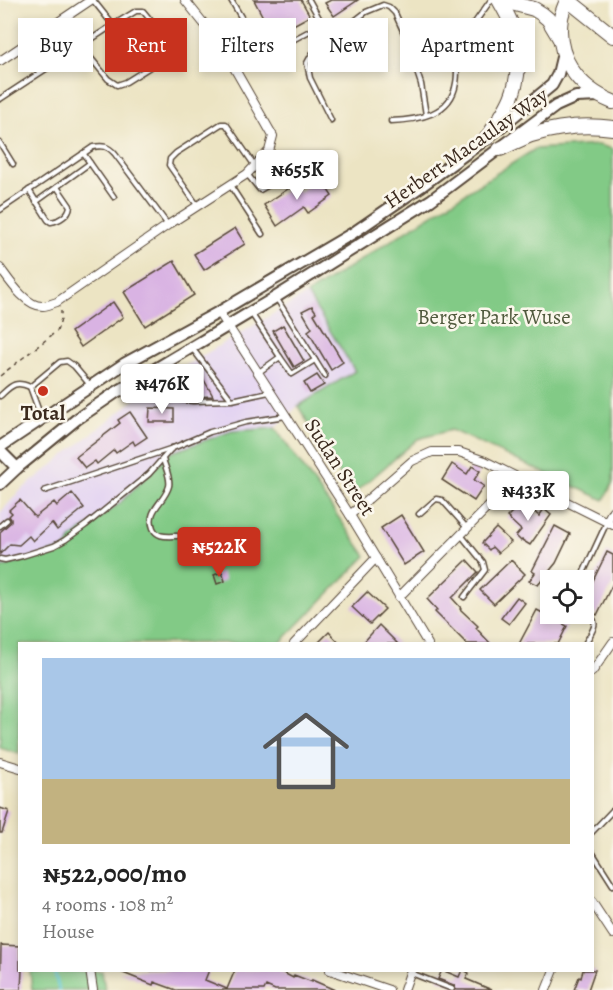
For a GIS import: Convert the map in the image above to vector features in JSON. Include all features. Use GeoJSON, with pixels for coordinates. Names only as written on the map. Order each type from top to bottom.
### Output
{"type":"FeatureCollection","features":[{"type":"Feature","properties":{"kind":"highway"},"geometry":{"type":"LineString","coordinates":[[500,0],[534,9],[548,19],[571,70],[584,85],[599,96],[613,102]]}},
{"type":"Feature","properties":{"kind":"highway"},"geometry":{"type":"LineString","coordinates":[[487,138],[511,99],[516,83],[518,52],[515,33],[500,0]]}},
{"type":"Feature","properties":{"kind":"highway"},"geometry":{"type":"LineString","coordinates":[[562,46],[561,17],[567,0],[613,36]]}},
{"type":"Feature","properties":{"kind":"highway"},"geometry":{"type":"LineString","coordinates":[[500,149],[547,131],[584,126],[613,128]]}},
{"type":"Feature","properties":{"kind":"main road","name":"Herbert Macaulay Way"},"geometry":{"type":"LineString","coordinates":[[0,449],[124,364],[219,312],[353,232],[420,187],[487,138],[552,85],[558,74],[562,46]]}},
{"type":"Feature","properties":{"kind":"main road","name":"Herbert Macaulay Way"},"geometry":{"type":"LineString","coordinates":[[1,480],[77,419],[115,393],[276,297],[431,200],[556,106],[576,97],[599,96]]}},
{"type":"Feature","properties":{"kind":"main road"},"geometry":{"type":"LineString","coordinates":[[0,449],[17,468]]}},
{"type":"Feature","properties":{"kind":"street"},"geometry":{"type":"LineString","coordinates":[[0,61],[92,0]]}},
{"type":"Feature","properties":{"kind":"street"},"geometry":{"type":"LineString","coordinates":[[185,0],[199,18]]}},
{"type":"Feature","properties":{"kind":"street"},"geometry":{"type":"LineString","coordinates":[[0,269],[20,294],[31,303],[42,307],[57,302],[168,225],[247,174],[269,151],[273,136],[236,72]]}},
{"type":"Feature","properties":{"kind":"street","name":"Sudan Street"},"geometry":{"type":"LineString","coordinates":[[219,312],[350,515],[427,642]]}},
{"type":"Feature","properties":{"kind":"street"},"geometry":{"type":"LineString","coordinates":[[350,515],[412,461],[432,452],[459,453],[485,461],[610,523],[613,510]]}},
{"type":"Feature","properties":{"kind":"street"},"geometry":{"type":"LineString","coordinates":[[399,597],[518,477]]}},
{"type":"Feature","properties":{"kind":"street"},"geometry":{"type":"LineString","coordinates":[[296,642],[376,558]]}},
{"type":"Feature","properties":{"kind":"street"},"geometry":{"type":"LineString","coordinates":[[418,642],[423,636]]}},
{"type":"Feature","properties":{"kind":"street"},"geometry":{"type":"LineString","coordinates":[[594,669],[613,642]]}},
{"type":"Feature","properties":{"kind":"street"},"geometry":{"type":"LineString","coordinates":[[0,762],[18,767]]}},
{"type":"Feature","properties":{"kind":"street"},"geometry":{"type":"LineString","coordinates":[[594,905],[613,934]]}},
{"type":"Feature","properties":{"kind":"street"},"geometry":{"type":"LineString","coordinates":[[90,972],[93,988],[102,990]]}},
{"type":"Feature","properties":{"kind":"street"},"geometry":{"type":"LineString","coordinates":[[404,990],[411,972]]}},
{"type":"Feature","properties":{"kind":"street"},"geometry":{"type":"LineString","coordinates":[[546,990],[553,972]]}},
{"type":"Feature","properties":{"kind":"street"},"geometry":{"type":"LineString","coordinates":[[349,973],[389,990]]}},
{"type":"Feature","properties":{"kind":"lane"},"geometry":{"type":"LineString","coordinates":[[92,0],[106,18]]}},
{"type":"Feature","properties":{"kind":"lane"},"geometry":{"type":"LineString","coordinates":[[231,0],[242,18]]}},
{"type":"Feature","properties":{"kind":"lane"},"geometry":{"type":"LineString","coordinates":[[296,38],[317,27],[319,18],[309,0]]}},
{"type":"Feature","properties":{"kind":"lane"},"geometry":{"type":"LineString","coordinates":[[391,121],[426,115],[446,106],[456,84],[458,57],[465,39],[491,0]]}},
{"type":"Feature","properties":{"kind":"lane"},"geometry":{"type":"LineString","coordinates":[[331,120],[310,78],[307,63],[312,54],[366,12],[383,5],[395,13],[404,33],[422,84],[426,115]]}},
{"type":"Feature","properties":{"kind":"lane"},"geometry":{"type":"LineString","coordinates":[[124,18],[136,11],[143,11],[149,18]]}},
{"type":"Feature","properties":{"kind":"lane"},"geometry":{"type":"LineString","coordinates":[[93,61],[108,79],[117,85],[142,72]]}},
{"type":"Feature","properties":{"kind":"lane"},"geometry":{"type":"LineString","coordinates":[[0,99],[41,72]]}},
{"type":"Feature","properties":{"kind":"lane"},"geometry":{"type":"LineString","coordinates":[[198,205],[170,165],[170,159],[176,153],[221,124],[226,124],[255,166]]}},
{"type":"Feature","properties":{"kind":"lane"},"geometry":{"type":"LineString","coordinates":[[0,143],[13,164]]}},
{"type":"Feature","properties":{"kind":"lane"},"geometry":{"type":"LineString","coordinates":[[0,210],[83,153],[93,147],[103,145],[110,148],[168,225]]}},
{"type":"Feature","properties":{"kind":"lane"},"geometry":{"type":"LineString","coordinates":[[83,153],[114,197]]}},
{"type":"Feature","properties":{"kind":"lane"},"geometry":{"type":"LineString","coordinates":[[36,202],[90,164]]}},
{"type":"Feature","properties":{"kind":"lane"},"geometry":{"type":"LineString","coordinates":[[247,174],[260,190],[305,164]]}},
{"type":"Feature","properties":{"kind":"lane"},"geometry":{"type":"LineString","coordinates":[[229,184],[262,234]]}},
{"type":"Feature","properties":{"kind":"lane"},"geometry":{"type":"LineString","coordinates":[[29,190],[51,222],[54,222],[67,214],[70,206],[57,187]]}},
{"type":"Feature","properties":{"kind":"lane"},"geometry":{"type":"LineString","coordinates":[[276,297],[325,376]]}},
{"type":"Feature","properties":{"kind":"lane"},"geometry":{"type":"LineString","coordinates":[[251,312],[292,374],[315,360]]}},
{"type":"Feature","properties":{"kind":"lane"},"geometry":{"type":"LineString","coordinates":[[192,347],[232,400]]}},
{"type":"Feature","properties":{"kind":"lane"},"geometry":{"type":"LineString","coordinates":[[258,373],[280,357]]}},
{"type":"Feature","properties":{"kind":"lane"},"geometry":{"type":"LineString","coordinates":[[30,387],[60,362],[67,360],[91,386]]}},
{"type":"Feature","properties":{"kind":"lane"},"geometry":{"type":"LineString","coordinates":[[0,396],[15,384],[21,383],[30,387],[42,420]]}},
{"type":"Feature","properties":{"kind":"lane"},"geometry":{"type":"LineString","coordinates":[[115,393],[193,401],[232,400],[270,391]]}},
{"type":"Feature","properties":{"kind":"lane"},"geometry":{"type":"LineString","coordinates":[[44,491],[210,432],[246,422],[286,416]]}},
{"type":"Feature","properties":{"kind":"lane"},"geometry":{"type":"LineString","coordinates":[[0,559],[22,556],[54,546],[64,540],[140,481],[173,447]]}},
{"type":"Feature","properties":{"kind":"lane"},"geometry":{"type":"LineString","coordinates":[[163,458],[169,487],[152,513],[151,519],[153,530],[158,535],[177,536]]}},
{"type":"Feature","properties":{"kind":"lane"},"geometry":{"type":"LineString","coordinates":[[419,514],[439,499],[468,528]]}},
{"type":"Feature","properties":{"kind":"lane"},"geometry":{"type":"LineString","coordinates":[[0,526],[7,520]]}},
{"type":"Feature","properties":{"kind":"lane"},"geometry":{"type":"LineString","coordinates":[[585,570],[610,523]]}},
{"type":"Feature","properties":{"kind":"lane"},"geometry":{"type":"LineString","coordinates":[[461,535],[483,562],[485,570],[464,597]]}},
{"type":"Feature","properties":{"kind":"lane"},"geometry":{"type":"LineString","coordinates":[[586,642],[595,626],[594,619]]}},
{"type":"Feature","properties":{"kind":"lane"},"geometry":{"type":"LineString","coordinates":[[594,830],[613,810]]}},
{"type":"Feature","properties":{"kind":"lane"},"geometry":{"type":"LineString","coordinates":[[594,855],[613,885]]}},
{"type":"Feature","properties":{"kind":"lane"},"geometry":{"type":"LineString","coordinates":[[608,877],[613,873]]}},
{"type":"Feature","properties":{"kind":"lane"},"geometry":{"type":"LineString","coordinates":[[411,972],[452,988]]}},
{"type":"Feature","properties":{"kind":"path"},"geometry":{"type":"LineString","coordinates":[[0,376],[57,331],[61,312],[57,302]]}},
{"type":"Feature","properties":{"kind":"shaded area"},"geometry":{"type":"Polygon","coordinates":[[[307,294],[355,371],[298,406],[275,428],[232,431],[170,453],[120,503],[72,538],[66,548],[0,568],[0,513],[20,491],[156,383],[307,294]]]}},
{"type":"Feature","properties":{"kind":"green space","name":"Berger Park Wuse"},"geometry":{"type":"Polygon","coordinates":[[[599,145],[613,149],[613,482],[604,500],[451,430],[418,439],[352,495],[298,406],[355,371],[307,294],[535,149],[599,145]]]}},
{"type":"Feature","properties":{"kind":"green space"},"geometry":{"type":"Polygon","coordinates":[[[275,428],[366,556],[281,642],[18,642],[18,754],[0,748],[0,568],[66,548],[72,538],[120,503],[170,453],[232,431],[275,428]]]}},
{"type":"Feature","properties":{"kind":"green space"},"geometry":{"type":"Polygon","coordinates":[[[30,972],[102,972],[105,990],[32,990],[30,972]]]}},
{"type":"Feature","properties":{"kind":"building"},"geometry":{"type":"Polygon","coordinates":[[[254,0],[301,0],[310,16],[296,24],[296,18],[264,18],[254,0]]]}},
{"type":"Feature","properties":{"kind":"building"},"geometry":{"type":"Polygon","coordinates":[[[331,0],[358,0],[334,16],[325,3],[331,0]]]}},
{"type":"Feature","properties":{"kind":"building"},"geometry":{"type":"Polygon","coordinates":[[[320,178],[332,196],[308,213],[304,207],[277,226],[264,205],[294,185],[299,192],[320,178]]]}},
{"type":"Feature","properties":{"kind":"building"},"geometry":{"type":"Polygon","coordinates":[[[235,228],[245,244],[204,270],[194,254],[235,228]]]}},
{"type":"Feature","properties":{"kind":"building"},"geometry":{"type":"Polygon","coordinates":[[[174,261],[194,295],[145,326],[124,292],[174,261]]]}},
{"type":"Feature","properties":{"kind":"building"},"geometry":{"type":"Polygon","coordinates":[[[113,302],[123,317],[81,347],[71,332],[113,302]]]}},
{"type":"Feature","properties":{"kind":"building"},"geometry":{"type":"Polygon","coordinates":[[[312,306],[316,312],[314,314],[343,362],[331,370],[308,331],[312,328],[302,311],[312,306]]]}},
{"type":"Feature","properties":{"kind":"building"},"geometry":{"type":"Polygon","coordinates":[[[283,325],[304,361],[294,367],[273,331],[283,325]]]}},
{"type":"Feature","properties":{"kind":"building"},"geometry":{"type":"Polygon","coordinates":[[[199,371],[213,396],[194,397],[184,379],[199,371]]]}},
{"type":"Feature","properties":{"kind":"building"},"geometry":{"type":"Polygon","coordinates":[[[317,375],[324,385],[310,393],[304,383],[317,375]]]}},
{"type":"Feature","properties":{"kind":"building"},"geometry":{"type":"Polygon","coordinates":[[[150,408],[174,409],[174,422],[149,422],[150,408]]]}},
{"type":"Feature","properties":{"kind":"building"},"geometry":{"type":"Polygon","coordinates":[[[130,412],[147,437],[135,445],[133,441],[116,453],[114,450],[97,464],[95,461],[85,468],[76,457],[120,423],[118,420],[130,412]]]}},
{"type":"Feature","properties":{"kind":"building"},"geometry":{"type":"Polygon","coordinates":[[[452,464],[467,474],[472,466],[480,471],[474,480],[484,486],[474,501],[442,480],[452,464]]]}},
{"type":"Feature","properties":{"kind":"building"},"geometry":{"type":"Polygon","coordinates":[[[72,493],[84,508],[57,530],[52,523],[33,541],[29,536],[19,545],[10,544],[0,554],[0,532],[11,522],[9,516],[12,513],[9,510],[20,500],[35,517],[54,502],[57,506],[72,493]]]}},
{"type":"Feature","properties":{"kind":"building"},"geometry":{"type":"Polygon","coordinates":[[[523,501],[539,516],[544,509],[551,515],[530,545],[516,536],[521,530],[507,517],[523,501]]]}},
{"type":"Feature","properties":{"kind":"building"},"geometry":{"type":"Polygon","coordinates":[[[401,515],[424,552],[404,565],[381,528],[401,515]]]}},
{"type":"Feature","properties":{"kind":"building"},"geometry":{"type":"Polygon","coordinates":[[[555,526],[570,534],[550,570],[540,570],[538,585],[529,581],[535,573],[532,571],[555,526]]]}},
{"type":"Feature","properties":{"kind":"building"},"geometry":{"type":"Polygon","coordinates":[[[496,528],[511,542],[498,553],[492,547],[489,550],[482,543],[496,528]]]}},
{"type":"Feature","properties":{"kind":"building"},"geometry":{"type":"Polygon","coordinates":[[[607,552],[613,555],[613,583],[597,615],[594,613],[594,579],[607,552]]]}},
{"type":"Feature","properties":{"kind":"building"},"geometry":{"type":"Polygon","coordinates":[[[467,560],[478,572],[452,598],[478,626],[476,628],[489,642],[465,642],[435,612],[437,610],[427,599],[467,560]]]}},
{"type":"Feature","properties":{"kind":"building"},"geometry":{"type":"Polygon","coordinates":[[[511,560],[525,574],[494,604],[480,590],[511,560]]]}},
{"type":"Feature","properties":{"kind":"building"},"geometry":{"type":"Polygon","coordinates":[[[222,572],[225,581],[217,584],[214,575],[222,572]]]}},
{"type":"Feature","properties":{"kind":"building"},"geometry":{"type":"Polygon","coordinates":[[[367,592],[385,609],[370,624],[352,607],[367,592]]]}},
{"type":"Feature","properties":{"kind":"building"},"geometry":{"type":"Polygon","coordinates":[[[517,597],[525,603],[509,624],[501,618],[517,597]]]}},
{"type":"Feature","properties":{"kind":"building"},"geometry":{"type":"Polygon","coordinates":[[[537,610],[540,612],[540,624],[567,626],[559,642],[520,642],[537,610]]]}},
{"type":"Feature","properties":{"kind":"building"},"geometry":{"type":"Polygon","coordinates":[[[379,625],[396,642],[364,642],[379,625]]]}},
{"type":"Feature","properties":{"kind":"building"},"geometry":{"type":"Polygon","coordinates":[[[329,632],[338,642],[319,642],[329,632]]]}},
{"type":"Feature","properties":{"kind":"building"},"geometry":{"type":"Polygon","coordinates":[[[0,808],[9,811],[2,833],[0,833],[0,808]]]}},
{"type":"Feature","properties":{"kind":"building"},"geometry":{"type":"Polygon","coordinates":[[[1,945],[18,946],[18,972],[22,972],[21,990],[0,990],[1,945]]]}},
{"type":"Feature","properties":{"kind":"building"},"geometry":{"type":"Polygon","coordinates":[[[595,970],[588,990],[574,990],[579,977],[581,978],[582,972],[594,972],[595,970]]]}},
{"type":"Feature","properties":{"kind":"building"},"geometry":{"type":"Polygon","coordinates":[[[120,972],[208,972],[205,980],[227,989],[234,972],[282,972],[293,978],[294,975],[312,982],[312,980],[335,990],[275,990],[266,986],[264,990],[176,990],[154,982],[153,985],[120,972]]]}},
{"type":"Feature","properties":{"kind":"building"},"geometry":{"type":"Polygon","coordinates":[[[441,972],[459,977],[461,972],[467,972],[469,973],[466,979],[492,990],[456,990],[454,985],[438,979],[441,972]]]}},
{"type":"Feature","properties":{"kind":"waterway"},"geometry":{"type":"LineString","coordinates":[[54,972],[59,990]]}},
{"type":"Feature","properties":{"kind":"place","name":"Total"},"geometry":{"type":"Point","coordinates":[43,391]}}]}
